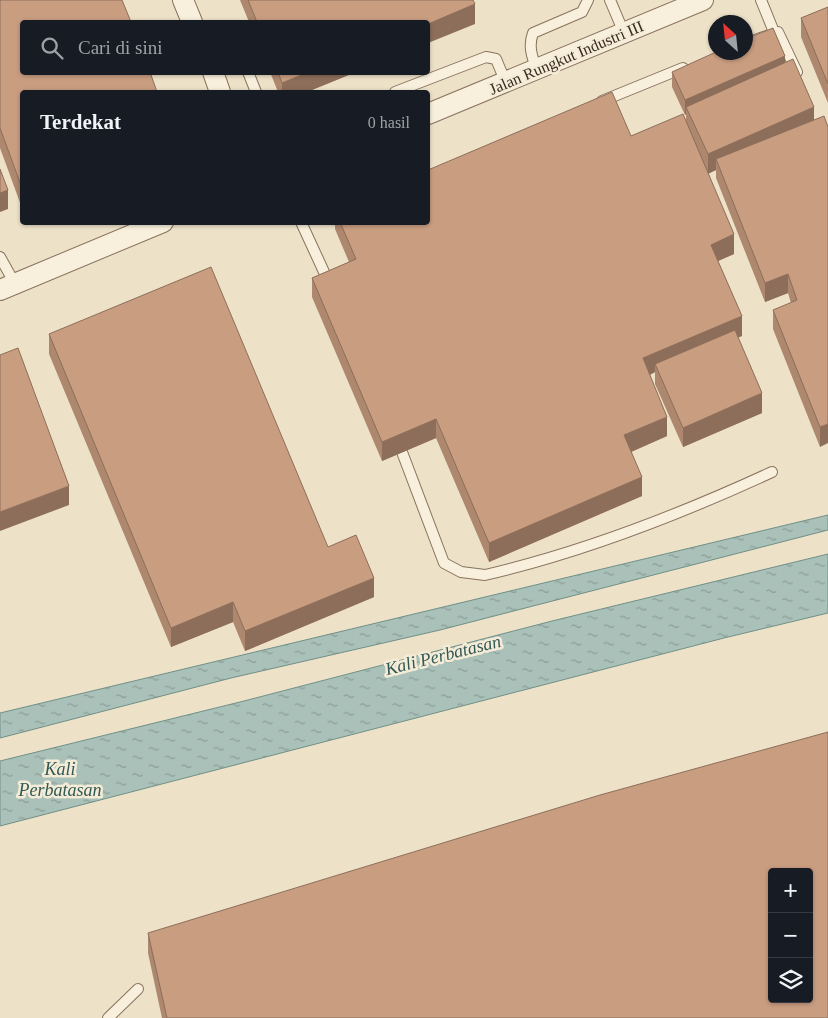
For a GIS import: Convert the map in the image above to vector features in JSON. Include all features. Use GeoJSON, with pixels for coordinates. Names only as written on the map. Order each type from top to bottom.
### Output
{"type":"FeatureCollection","features":[{"type":"Feature","properties":{"kind":"street"},"geometry":{"type":"LineString","coordinates":[[183,0],[191,20]]}},
{"type":"Feature","properties":{"kind":"street","name":"Jalan Rungkut Industri III"},"geometry":{"type":"LineString","coordinates":[[430,113],[703,0]]}},
{"type":"Feature","properties":{"kind":"street"},"geometry":{"type":"LineString","coordinates":[[214,75],[219,90]]}},
{"type":"Feature","properties":{"kind":"street"},"geometry":{"type":"LineString","coordinates":[[8,287],[156,225]]}},
{"type":"Feature","properties":{"kind":"lane"},"geometry":{"type":"LineString","coordinates":[[537,70],[530,40],[533,33],[582,12],[588,0]]}},
{"type":"Feature","properties":{"kind":"lane"},"geometry":{"type":"LineString","coordinates":[[610,0],[624,33]]}},
{"type":"Feature","properties":{"kind":"lane"},"geometry":{"type":"LineString","coordinates":[[760,0],[774,32]]}},
{"type":"Feature","properties":{"kind":"lane"},"geometry":{"type":"LineString","coordinates":[[753,40],[778,32],[782,36],[803,84]]}},
{"type":"Feature","properties":{"kind":"lane"},"geometry":{"type":"LineString","coordinates":[[400,90],[486,57],[496,59],[506,82]]}},
{"type":"Feature","properties":{"kind":"lane"},"geometry":{"type":"LineString","coordinates":[[592,106],[692,64]]}},
{"type":"Feature","properties":{"kind":"lane"},"geometry":{"type":"LineString","coordinates":[[249,75],[255,90]]}},
{"type":"Feature","properties":{"kind":"lane"},"geometry":{"type":"LineString","coordinates":[[304,225],[332,289]]}},
{"type":"Feature","properties":{"kind":"lane"},"geometry":{"type":"LineString","coordinates":[[0,257],[8,287]]}},
{"type":"Feature","properties":{"kind":"lane"},"geometry":{"type":"LineString","coordinates":[[402,452],[444,563],[461,572],[485,575],[634,529],[706,502],[772,472]]}},
{"type":"Feature","properties":{"kind":"lane"},"geometry":{"type":"LineString","coordinates":[[108,1018],[138,988]]}},
{"type":"Feature","properties":{"kind":"water","name":"Kali Perbatasan"},"geometry":{"type":"Polygon","coordinates":[[[828,515],[828,530],[440,630],[231,678],[0,738],[0,713],[828,515]]]}},
{"type":"Feature","properties":{"kind":"water","name":"Kali Perbatasan"},"geometry":{"type":"Polygon","coordinates":[[[828,554],[828,613],[724,638],[0,826],[0,761],[244,701],[552,621],[828,554]]]}},
{"type":"Feature","properties":{"kind":"building"},"geometry":{"type":"Polygon","coordinates":[[[0,0],[122,0],[130,20],[20,20],[20,75],[151,75],[156,90],[20,90],[20,183],[0,128],[0,0]]]}},
{"type":"Feature","properties":{"kind":"building"},"geometry":{"type":"Polygon","coordinates":[[[248,0],[473,0],[475,4],[430,23],[430,20],[256,20],[248,0]]]}},
{"type":"Feature","properties":{"kind":"building"},"geometry":{"type":"Polygon","coordinates":[[[828,7],[828,84],[801,18],[828,7]]]}},
{"type":"Feature","properties":{"kind":"building"},"geometry":{"type":"Polygon","coordinates":[[[773,28],[785,56],[685,100],[672,72],[708,56],[708,60],[753,60],[753,36],[773,28]]]}},
{"type":"Feature","properties":{"kind":"building"},"geometry":{"type":"Polygon","coordinates":[[[793,59],[814,107],[708,154],[686,107],[793,59]]]}},
{"type":"Feature","properties":{"kind":"building"},"geometry":{"type":"Polygon","coordinates":[[[279,75],[302,75],[282,83],[279,75]]]}},
{"type":"Feature","properties":{"kind":"building"},"geometry":{"type":"Polygon","coordinates":[[[612,92],[631,136],[683,114],[734,234],[711,245],[742,316],[643,358],[667,417],[624,435],[642,477],[489,543],[436,419],[382,442],[312,278],[356,259],[341,225],[430,225],[430,169],[612,92]]]}},
{"type":"Feature","properties":{"kind":"building"},"geometry":{"type":"Polygon","coordinates":[[[824,116],[828,127],[828,424],[820,427],[773,310],[797,300],[788,274],[765,283],[716,159],[824,116]]]}},
{"type":"Feature","properties":{"kind":"building"},"geometry":{"type":"Polygon","coordinates":[[[0,169],[8,190],[0,193],[0,169]]]}},
{"type":"Feature","properties":{"kind":"building"},"geometry":{"type":"Polygon","coordinates":[[[211,267],[328,547],[356,535],[374,578],[245,631],[233,602],[171,628],[49,334],[211,267]]]}},
{"type":"Feature","properties":{"kind":"building"},"geometry":{"type":"Polygon","coordinates":[[[735,330],[762,393],[683,428],[655,364],[735,330]]]}},
{"type":"Feature","properties":{"kind":"building"},"geometry":{"type":"Polygon","coordinates":[[[18,348],[69,486],[0,512],[0,355],[18,348]]]}},
{"type":"Feature","properties":{"kind":"building"},"geometry":{"type":"Polygon","coordinates":[[[828,732],[828,1018],[167,1018],[148,933],[600,795],[828,732]]]}}]}
